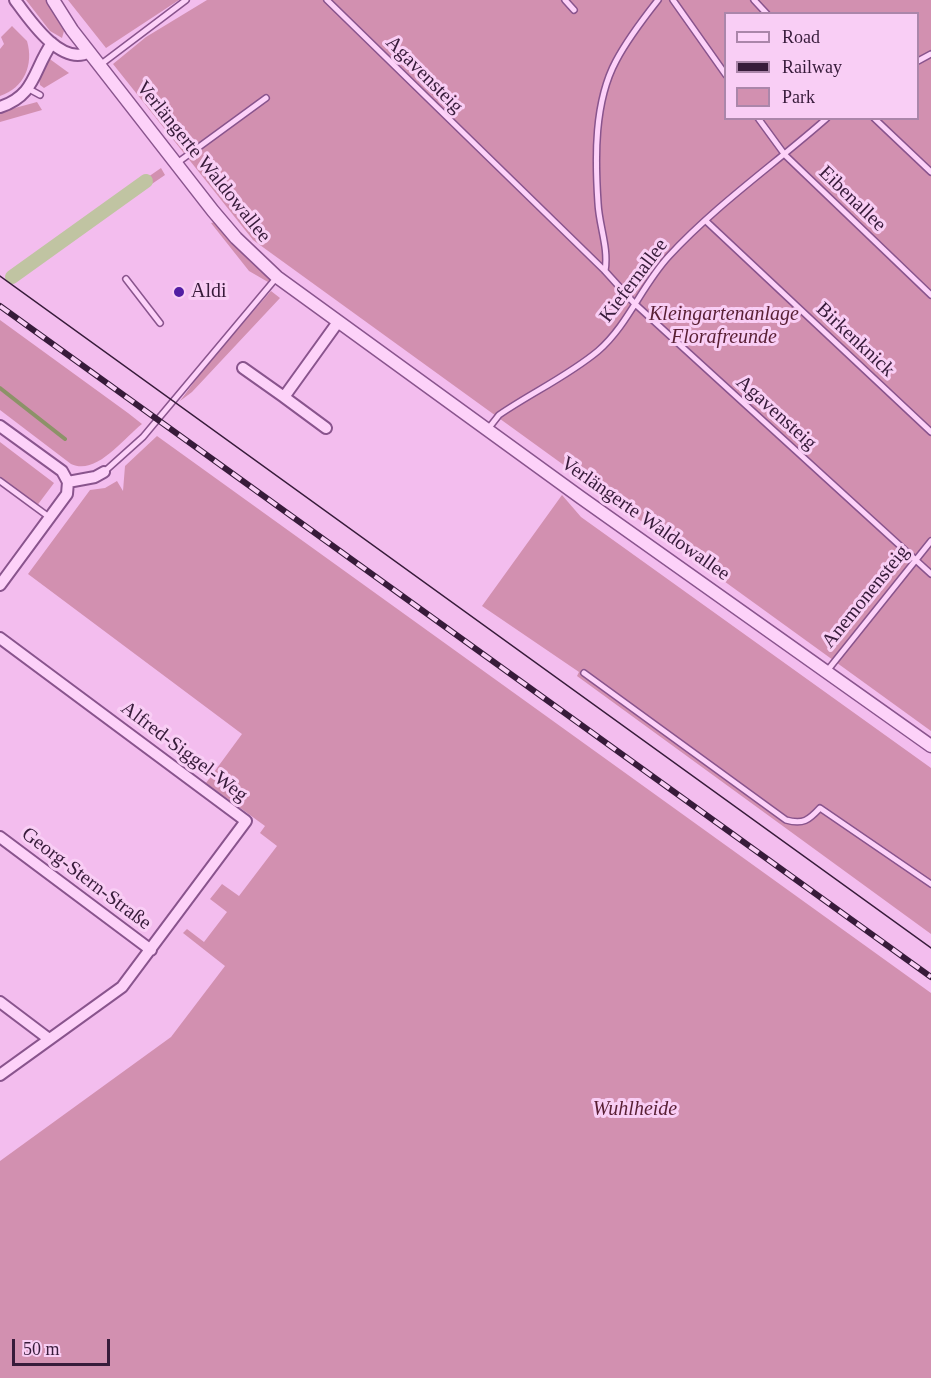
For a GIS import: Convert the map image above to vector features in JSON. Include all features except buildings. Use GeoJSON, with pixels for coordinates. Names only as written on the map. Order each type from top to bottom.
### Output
{"type":"FeatureCollection","features":[{"type":"Feature","properties":{"kind":"street"},"geometry":{"type":"LineString","coordinates":[[15,0],[52,43],[69,54],[82,56],[89,52]]}},
{"type":"Feature","properties":{"kind":"street","name":"Verlängerte Waldowallee"},"geometry":{"type":"LineString","coordinates":[[53,0],[89,52],[236,238],[277,277],[826,673],[931,746]]}},
{"type":"Feature","properties":{"kind":"street"},"geometry":{"type":"LineString","coordinates":[[0,107],[19,98],[29,89],[52,43]]}},
{"type":"Feature","properties":{"kind":"street"},"geometry":{"type":"LineString","coordinates":[[284,397],[338,322]]}},
{"type":"Feature","properties":{"kind":"street"},"geometry":{"type":"LineString","coordinates":[[243,368],[326,428]]}},
{"type":"Feature","properties":{"kind":"street"},"geometry":{"type":"LineString","coordinates":[[0,426],[62,471],[68,482],[67,494],[0,585]]}},
{"type":"Feature","properties":{"kind":"street"},"geometry":{"type":"LineString","coordinates":[[68,482],[94,477],[104,472]]}},
{"type":"Feature","properties":{"kind":"street","name":"Alfred-Siggel-Weg"},"geometry":{"type":"LineString","coordinates":[[0,638],[246,821],[151,950]]}},
{"type":"Feature","properties":{"kind":"street","name":"Georg-Stern-Straße"},"geometry":{"type":"LineString","coordinates":[[0,837],[151,950]]}},
{"type":"Feature","properties":{"kind":"street"},"geometry":{"type":"LineString","coordinates":[[0,1075],[122,987],[151,950]]}},
{"type":"Feature","properties":{"kind":"street"},"geometry":{"type":"LineString","coordinates":[[0,1002],[49,1038]]}},
{"type":"Feature","properties":{"kind":"lane"},"geometry":{"type":"LineString","coordinates":[[100,65],[186,0]]}},
{"type":"Feature","properties":{"kind":"lane","name":"Agavensteig"},"geometry":{"type":"LineString","coordinates":[[327,0],[634,303],[931,574]]}},
{"type":"Feature","properties":{"kind":"lane"},"geometry":{"type":"LineString","coordinates":[[565,0],[574,10]]}},
{"type":"Feature","properties":{"kind":"lane"},"geometry":{"type":"LineString","coordinates":[[604,271],[607,260],[598,205],[597,146],[603,98],[616,61],[658,0]]}},
{"type":"Feature","properties":{"kind":"lane"},"geometry":{"type":"LineString","coordinates":[[673,0],[724,72]]}},
{"type":"Feature","properties":{"kind":"lane"},"geometry":{"type":"LineString","coordinates":[[753,0],[765,12]]}},
{"type":"Feature","properties":{"kind":"lane"},"geometry":{"type":"LineString","coordinates":[[29,89],[40,95]]}},
{"type":"Feature","properties":{"kind":"lane"},"geometry":{"type":"LineString","coordinates":[[177,163],[266,98]]}},
{"type":"Feature","properties":{"kind":"lane","name":"Eibenallee"},"geometry":{"type":"LineString","coordinates":[[759,120],[785,155],[931,294]]}},
{"type":"Feature","properties":{"kind":"lane","name":"Kiefernallee"},"geometry":{"type":"LineString","coordinates":[[488,430],[499,415],[598,350],[620,328],[634,303],[668,257],[706,221],[825,120]]}},
{"type":"Feature","properties":{"kind":"lane"},"geometry":{"type":"LineString","coordinates":[[876,120],[931,172]]}},
{"type":"Feature","properties":{"kind":"lane","name":"Birkenknick"},"geometry":{"type":"LineString","coordinates":[[706,221],[931,432]]}},
{"type":"Feature","properties":{"kind":"lane"},"geometry":{"type":"LineString","coordinates":[[104,472],[143,437],[277,277]]}},
{"type":"Feature","properties":{"kind":"lane"},"geometry":{"type":"LineString","coordinates":[[126,279],[160,323]]}},
{"type":"Feature","properties":{"kind":"lane"},"geometry":{"type":"LineString","coordinates":[[0,481],[50,518]]}},
{"type":"Feature","properties":{"kind":"lane","name":"Anemonensteig"},"geometry":{"type":"LineString","coordinates":[[826,673],[931,541]]}},
{"type":"Feature","properties":{"kind":"lane"},"geometry":{"type":"LineString","coordinates":[[584,673],[786,820],[802,823],[810,819],[820,808],[931,884]]}},
{"type":"Feature","properties":{"kind":"green space"},"geometry":{"type":"Polygon","coordinates":[[[26,0],[46,0],[64,31],[62,38],[50,31],[26,0]]]}},
{"type":"Feature","properties":{"kind":"green space"},"geometry":{"type":"Polygon","coordinates":[[[68,0],[179,0],[106,48],[68,0]]]}},
{"type":"Feature","properties":{"kind":"green space","name":"Kleingartenanlage Florafreunde"},"geometry":{"type":"Polygon","coordinates":[[[207,0],[931,0],[931,731],[253,240],[113,64],[146,37],[207,0]]]}},
{"type":"Feature","properties":{"kind":"green space"},"geometry":{"type":"Polygon","coordinates":[[[12,26],[27,41],[28,67],[21,81],[0,96],[0,49],[4,44],[1,37],[12,26]]]}},
{"type":"Feature","properties":{"kind":"green space"},"geometry":{"type":"Polygon","coordinates":[[[47,57],[69,73],[44,88],[40,85],[39,79],[47,57]]]}},
{"type":"Feature","properties":{"kind":"green space"},"geometry":{"type":"Polygon","coordinates":[[[37,102],[42,110],[0,122],[0,112],[37,102]]]}},
{"type":"Feature","properties":{"kind":"green space"},"geometry":{"type":"Polygon","coordinates":[[[161,168],[165,175],[27,269],[21,265],[161,168]]]}},
{"type":"Feature","properties":{"kind":"green space"},"geometry":{"type":"Polygon","coordinates":[[[215,222],[252,263],[271,279],[268,282],[249,271],[211,223],[215,222]]]}},
{"type":"Feature","properties":{"kind":"green space"},"geometry":{"type":"Polygon","coordinates":[[[271,291],[280,298],[192,392],[180,401],[209,362],[271,291]]]}},
{"type":"Feature","properties":{"kind":"green space"},"geometry":{"type":"Polygon","coordinates":[[[0,320],[142,424],[99,461],[90,465],[71,464],[0,410],[0,320]]]}},
{"type":"Feature","properties":{"kind":"green space","name":"Wuhlheide"},"geometry":{"type":"Polygon","coordinates":[[[157,436],[931,993],[931,1378],[0,1378],[0,1161],[171,1037],[225,966],[183,933],[187,929],[204,942],[227,912],[210,899],[222,884],[239,896],[277,846],[260,833],[265,826],[206,783],[242,734],[28,574],[90,490],[105,488],[117,481],[123,491],[125,466],[157,436]]]}},
{"type":"Feature","properties":{"kind":"green space"},"geometry":{"type":"Polygon","coordinates":[[[0,442],[54,483],[36,507],[0,479],[0,442]]]}},
{"type":"Feature","properties":{"kind":"green space"},"geometry":{"type":"Polygon","coordinates":[[[562,495],[581,517],[931,768],[931,934],[577,676],[579,672],[482,606],[562,495]]]}},
{"type":"Feature","properties":{"kind":"waterway"},"geometry":{"type":"LineString","coordinates":[[12,277],[146,181]]}},
{"type":"Feature","properties":{"kind":"waterway"},"geometry":{"type":"LineString","coordinates":[[0,388],[65,439]]}},
{"type":"Feature","properties":{"kind":"tram line"},"geometry":{"type":"LineString","coordinates":[[0,276],[931,948]]}},
{"type":"Feature","properties":{"kind":"railway"},"geometry":{"type":"LineString","coordinates":[[0,306],[931,977]]}},
{"type":"Feature","properties":{"kind":"place","name":"Aldi"},"geometry":{"type":"Point","coordinates":[179,292]}}]}
